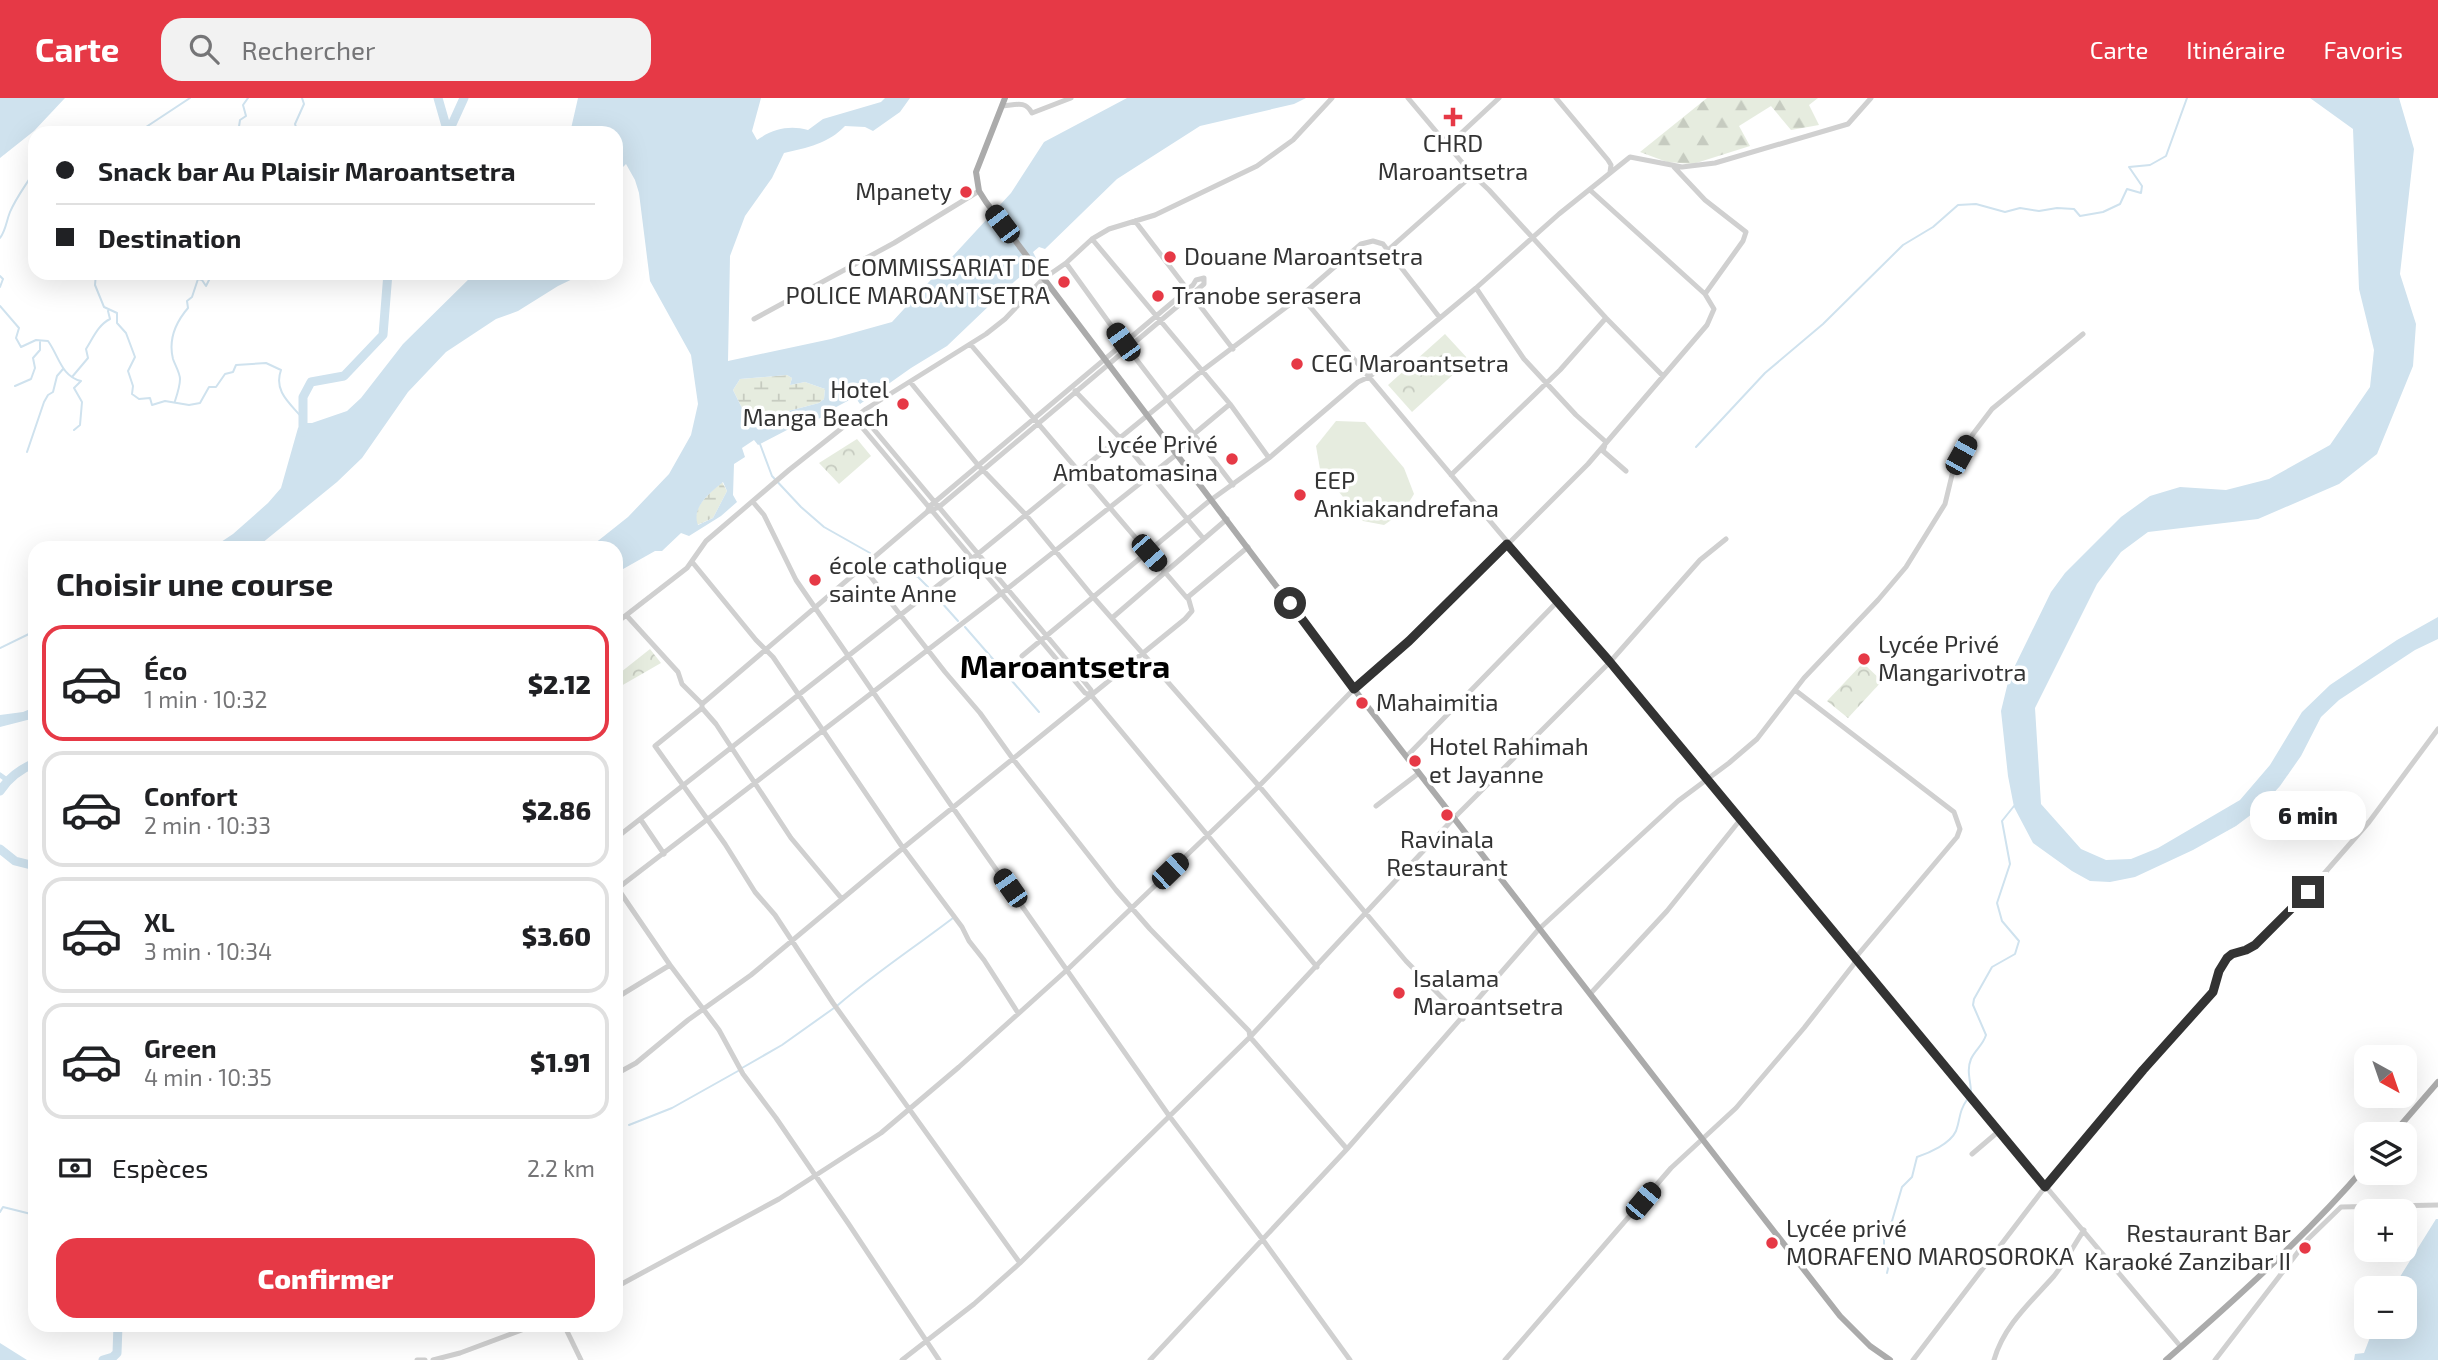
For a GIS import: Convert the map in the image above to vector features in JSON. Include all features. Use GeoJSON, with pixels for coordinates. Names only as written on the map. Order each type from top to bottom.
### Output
{"type":"FeatureCollection","features":[{"type":"Feature","properties":{"kind":"main road"},"geometry":{"type":"LineString","coordinates":[[1004,102],[976,172],[979,191],[986,202],[1539,929],[1840,1315],[1870,1346],[1889,1360]]}},
{"type":"Feature","properties":{"kind":"main road"},"geometry":{"type":"LineString","coordinates":[[2403,1122],[2438,1082]]}},
{"type":"Feature","properties":{"kind":"main road"},"geometry":{"type":"LineString","coordinates":[[2166,1360],[2307,1230],[2354,1180]]}},
{"type":"Feature","properties":{"kind":"street"},"geometry":{"type":"LineString","coordinates":[[1004,102],[1027,105],[1032,113],[1070,98]]}},
{"type":"Feature","properties":{"kind":"street"},"geometry":{"type":"LineString","coordinates":[[623,619],[693,562],[706,541],[779,478],[882,399],[971,345],[1005,319],[1043,279],[1066,263],[1092,239],[1109,229],[1155,215],[1209,192],[1267,160],[1297,136],[1332,98]]}},
{"type":"Feature","properties":{"kind":"street"},"geometry":{"type":"LineString","coordinates":[[1408,98],[1448,141],[1456,138],[1499,98]]}},
{"type":"Feature","properties":{"kind":"street"},"geometry":{"type":"LineString","coordinates":[[1556,98],[1611,164],[1610,172]]}},
{"type":"Feature","properties":{"kind":"street"},"geometry":{"type":"LineString","coordinates":[[1022,656],[1440,318],[1559,214],[1630,157],[1674,166],[1693,167],[1715,163],[1837,128],[1853,121],[1871,98]]}},
{"type":"Feature","properties":{"kind":"street"},"geometry":{"type":"LineString","coordinates":[[1443,136],[1450,149],[1471,173],[1663,376]]}},
{"type":"Feature","properties":{"kind":"street"},"geometry":{"type":"LineString","coordinates":[[1674,166],[1705,201],[1745,232],[1743,242],[1705,294]]}},
{"type":"Feature","properties":{"kind":"street"},"geometry":{"type":"LineString","coordinates":[[1388,250],[1467,180],[1471,173]]}},
{"type":"Feature","properties":{"kind":"street"},"geometry":{"type":"LineString","coordinates":[[623,1283],[754,1214],[815,1176],[880,1134],[959,1067],[1068,969],[1208,835],[1354,689],[1418,633],[1588,464],[1708,323],[1714,308],[1705,294],[1590,190]]}},
{"type":"Feature","properties":{"kind":"street"},"geometry":{"type":"LineString","coordinates":[[754,319],[894,243],[979,191]]}},
{"type":"Feature","properties":{"kind":"street"},"geometry":{"type":"LineString","coordinates":[[1135,221],[1233,349]]}},
{"type":"Feature","properties":{"kind":"street"},"geometry":{"type":"LineString","coordinates":[[1092,239],[1203,370],[1269,457]]}},
{"type":"Feature","properties":{"kind":"street"},"geometry":{"type":"LineString","coordinates":[[623,833],[975,556],[1203,370],[1301,296],[1361,244],[1378,242],[1388,250],[1440,318]]}},
{"type":"Feature","properties":{"kind":"street"},"geometry":{"type":"LineString","coordinates":[[1066,263],[1233,485]]}},
{"type":"Feature","properties":{"kind":"street"},"geometry":{"type":"LineString","coordinates":[[1476,288],[1524,359],[1576,415],[1606,442]]}},
{"type":"Feature","properties":{"kind":"street"},"geometry":{"type":"LineString","coordinates":[[1020,1263],[826,992],[775,915],[755,892],[655,746],[1189,291]]}},
{"type":"Feature","properties":{"kind":"street"},"geometry":{"type":"LineString","coordinates":[[1301,296],[2181,1347]]}},
{"type":"Feature","properties":{"kind":"street"},"geometry":{"type":"LineString","coordinates":[[1451,475],[1546,383],[1606,318]]}},
{"type":"Feature","properties":{"kind":"street"},"geometry":{"type":"LineString","coordinates":[[1150,1360],[1348,1149],[1539,929],[1662,815],[1752,744],[1820,659],[1906,567],[1945,504],[1952,475],[1961,455],[1992,409],[2083,334]]}},
{"type":"Feature","properties":{"kind":"street"},"geometry":{"type":"LineString","coordinates":[[623,1070],[751,975],[1190,615],[1192,609],[1187,598],[971,345]]}},
{"type":"Feature","properties":{"kind":"street"},"geometry":{"type":"LineString","coordinates":[[1035,420],[1075,391],[1106,361]]}},
{"type":"Feature","properties":{"kind":"street"},"geometry":{"type":"LineString","coordinates":[[911,383],[1416,972],[1463,1019]]}},
{"type":"Feature","properties":{"kind":"street"},"geometry":{"type":"LineString","coordinates":[[1075,391],[1120,438],[1203,538]]}},
{"type":"Feature","properties":{"kind":"street"},"geometry":{"type":"LineString","coordinates":[[623,883],[1005,591],[1177,454],[1194,434],[1230,404]]}},
{"type":"Feature","properties":{"kind":"street"},"geometry":{"type":"LineString","coordinates":[[858,416],[1043,638],[1091,690],[1091,695],[1317,967]]}},
{"type":"Feature","properties":{"kind":"street"},"geometry":{"type":"LineString","coordinates":[[1606,442],[1603,451],[1626,471]]}},
{"type":"Feature","properties":{"kind":"street"},"geometry":{"type":"LineString","coordinates":[[753,502],[764,515],[790,571],[953,808],[1170,1117],[1350,1360]]}},
{"type":"Feature","properties":{"kind":"street"},"geometry":{"type":"LineString","coordinates":[[1112,618],[1227,519]]}},
{"type":"Feature","properties":{"kind":"street"},"geometry":{"type":"LineString","coordinates":[[902,1360],[927,1343],[1020,1263],[1170,1117],[1317,967],[1454,818],[1610,662],[1700,560],[1726,539]]}},
{"type":"Feature","properties":{"kind":"street"},"geometry":{"type":"LineString","coordinates":[[1187,598],[1248,547]]}},
{"type":"Feature","properties":{"kind":"street"},"geometry":{"type":"LineString","coordinates":[[693,562],[766,649],[903,848],[962,927],[1018,1013]]}},
{"type":"Feature","properties":{"kind":"street"},"geometry":{"type":"LineString","coordinates":[[863,567],[1132,907],[1249,1031],[1250,1037],[1348,1149]]}},
{"type":"Feature","properties":{"kind":"street"},"geometry":{"type":"LineString","coordinates":[[1406,756],[1557,602]]}},
{"type":"Feature","properties":{"kind":"street"},"geometry":{"type":"LineString","coordinates":[[627,616],[678,672],[682,684],[702,706],[792,839],[842,899]]}},
{"type":"Feature","properties":{"kind":"street"},"geometry":{"type":"LineString","coordinates":[[1506,1360],[1671,1168],[1736,1108],[1804,1028],[1854,964],[1856,957],[1957,837],[1958,823],[1954,813],[1795,690]]}},
{"type":"Feature","properties":{"kind":"street"},"geometry":{"type":"LineString","coordinates":[[1913,1360],[2045,1187],[2143,1070],[2213,992],[2219,971],[2227,958],[2254,946],[2335,863],[2388,799],[2438,729]]}},
{"type":"Feature","properties":{"kind":"street"},"geometry":{"type":"LineString","coordinates":[[1376,806],[1419,773]]}},
{"type":"Feature","properties":{"kind":"street"},"geometry":{"type":"LineString","coordinates":[[641,820],[664,854]]}},
{"type":"Feature","properties":{"kind":"street"},"geometry":{"type":"LineString","coordinates":[[1591,993],[1667,911],[1740,820]]}},
{"type":"Feature","properties":{"kind":"street"},"geometry":{"type":"LineString","coordinates":[[623,896],[719,1030],[743,1074],[776,1118],[939,1360]]}},
{"type":"Feature","properties":{"kind":"street"},"geometry":{"type":"LineString","coordinates":[[623,994],[670,965]]}},
{"type":"Feature","properties":{"kind":"street"},"geometry":{"type":"LineString","coordinates":[[1972,1154],[1999,1131]]}},
{"type":"Feature","properties":{"kind":"street"},"geometry":{"type":"LineString","coordinates":[[2341,1195],[2341,1208]]}},
{"type":"Feature","properties":{"kind":"street"},"geometry":{"type":"LineString","coordinates":[[2307,1230],[2341,1208],[2438,1205]]}},
{"type":"Feature","properties":{"kind":"street"},"geometry":{"type":"LineString","coordinates":[[2216,1360],[2303,1246],[2333,1214]]}},
{"type":"Feature","properties":{"kind":"street"},"geometry":{"type":"LineString","coordinates":[[1994,1360],[1997,1349],[2020,1312],[2057,1272],[2084,1230]]}},
{"type":"Feature","properties":{"kind":"street"},"geometry":{"type":"LineString","coordinates":[[2298,1238],[2303,1246]]}},
{"type":"Feature","properties":{"kind":"street"},"geometry":{"type":"LineString","coordinates":[[433,1360],[516,1332]]}},
{"type":"Feature","properties":{"kind":"street"},"geometry":{"type":"LineString","coordinates":[[567,1332],[581,1360]]}},
{"type":"Feature","properties":{"kind":"street"},"geometry":{"type":"LineString","coordinates":[[417,1360],[425,1360]]}},
{"type":"Feature","properties":{"kind":"green space"},"geometry":{"type":"Polygon","coordinates":[[[1707,98],[1818,98],[1809,105],[1819,125],[1791,130],[1771,106],[1739,126],[1750,146],[1693,164],[1667,162],[1640,152],[1707,98]]]}},
{"type":"Feature","properties":{"kind":"green space"},"geometry":{"type":"Polygon","coordinates":[[[1445,334],[1469,360],[1412,412],[1388,385],[1445,334]]]}},
{"type":"Feature","properties":{"kind":"green space"},"geometry":{"type":"Polygon","coordinates":[[[787,375],[792,378],[790,385],[805,382],[825,389],[824,399],[819,403],[777,414],[745,414],[733,390],[740,379],[787,375]]]}},
{"type":"Feature","properties":{"kind":"green space"},"geometry":{"type":"Polygon","coordinates":[[[1336,421],[1365,422],[1404,468],[1414,494],[1403,512],[1384,525],[1363,521],[1320,469],[1316,446],[1336,421]]]}},
{"type":"Feature","properties":{"kind":"green space"},"geometry":{"type":"Polygon","coordinates":[[[857,439],[871,456],[839,484],[819,463],[857,439]]]}},
{"type":"Feature","properties":{"kind":"green space"},"geometry":{"type":"Polygon","coordinates":[[[722,482],[727,491],[713,518],[697,525],[699,506],[722,482]]]}},
{"type":"Feature","properties":{"kind":"green space"},"geometry":{"type":"Polygon","coordinates":[[[650,649],[661,663],[623,685],[623,670],[650,649]]]}},
{"type":"Feature","properties":{"kind":"green space"},"geometry":{"type":"Polygon","coordinates":[[[1863,663],[1882,681],[1848,718],[1827,701],[1863,663]]]}},
{"type":"Feature","properties":{"kind":"water"},"geometry":{"type":"Polygon","coordinates":[[[0,98],[65,98],[39,126],[28,126],[28,136],[0,158],[0,98]]]}},
{"type":"Feature","properties":{"kind":"water"},"geometry":{"type":"Polygon","coordinates":[[[578,98],[761,98],[752,131],[757,140],[781,129],[808,130],[823,119],[881,102],[885,98],[910,98],[900,112],[873,131],[865,127],[845,126],[825,141],[784,153],[772,178],[745,216],[730,256],[728,361],[831,339],[892,322],[1011,193],[1044,142],[1127,98],[1306,98],[1294,104],[1200,126],[1117,179],[1045,249],[1039,247],[1033,252],[1038,262],[947,346],[860,404],[855,397],[825,413],[829,419],[825,421],[822,417],[808,425],[794,424],[758,445],[754,440],[742,448],[745,457],[734,464],[733,495],[737,502],[721,516],[689,536],[681,533],[662,551],[655,551],[623,569],[623,541],[598,541],[628,517],[669,474],[691,435],[698,404],[691,355],[650,281],[639,193],[626,164],[623,167],[623,126],[572,126],[578,98]],[[787,375],[740,379],[733,390],[745,414],[777,414],[819,403],[824,399],[825,389],[805,382],[790,385],[792,378],[787,375]],[[723,482],[699,506],[698,525],[713,518],[727,491],[723,482]]]}},
{"type":"Feature","properties":{"kind":"water"},"geometry":{"type":"Polygon","coordinates":[[[2310,98],[2399,98],[2414,149],[2400,274],[2416,324],[2413,366],[2377,454],[2339,484],[2258,519],[2148,532],[2121,552],[2097,584],[2035,708],[2041,804],[2081,849],[2106,860],[2131,859],[2158,848],[2240,800],[2270,765],[2302,712],[2330,685],[2397,640],[2438,617],[2438,639],[2415,650],[2339,700],[2321,717],[2301,756],[2280,786],[2260,808],[2236,826],[2135,877],[2110,882],[2090,881],[2033,843],[2014,807],[2008,776],[2001,711],[2009,678],[2051,592],[2065,573],[2121,517],[2150,496],[2180,487],[2226,490],[2269,479],[2330,445],[2370,387],[2374,350],[2359,289],[2353,129],[2310,98]]]}},
{"type":"Feature","properties":{"kind":"water"},"geometry":{"type":"Polygon","coordinates":[[[468,280],[570,280],[518,311],[496,319],[446,352],[408,392],[362,458],[265,541],[222,541],[268,503],[281,488],[298,428],[303,423],[312,423],[347,411],[361,398],[403,344],[468,280]]]}},
{"type":"Feature","properties":{"kind":"water"},"geometry":{"type":"Polygon","coordinates":[[[28,710],[28,720],[0,727],[0,715],[28,710]]]}},
{"type":"Feature","properties":{"kind":"water"},"geometry":{"type":"Polygon","coordinates":[[[2438,1219],[2438,1360],[2354,1360],[2355,1354],[2364,1353],[2369,1339],[2417,1339],[2417,1276],[2400,1276],[2409,1262],[2417,1262],[2417,1249],[2438,1219]]]}},
{"type":"Feature","properties":{"kind":"water"},"geometry":{"type":"Polygon","coordinates":[[[0,1343],[27,1360],[0,1360],[0,1343]]]}},
{"type":"Feature","properties":{"kind":"waterway"},"geometry":{"type":"LineString","coordinates":[[148,126],[190,98]]}},
{"type":"Feature","properties":{"kind":"waterway"},"geometry":{"type":"LineString","coordinates":[[239,126],[240,120],[246,116],[243,105],[248,98]]}},
{"type":"Feature","properties":{"kind":"waterway"},"geometry":{"type":"LineString","coordinates":[[296,126],[304,104],[302,98]]}},
{"type":"Feature","properties":{"kind":"waterway"},"geometry":{"type":"LineString","coordinates":[[438,98],[446,126]]}},
{"type":"Feature","properties":{"kind":"waterway"},"geometry":{"type":"LineString","coordinates":[[451,126],[464,98]]}},
{"type":"Feature","properties":{"kind":"waterway"},"geometry":{"type":"LineString","coordinates":[[1696,447],[1765,373],[1823,324],[1903,245],[1933,227],[1958,205],[1976,204],[2005,212],[2020,208],[2039,211],[2074,209],[2080,216],[2103,212],[2120,204],[2127,189],[2141,193],[2142,186],[2129,167],[2150,165],[2166,156],[2187,98]]}},
{"type":"Feature","properties":{"kind":"waterway"},"geometry":{"type":"LineString","coordinates":[[0,238],[12,208],[28,181]]}},
{"type":"Feature","properties":{"kind":"waterway"},"geometry":{"type":"LineString","coordinates":[[0,276],[3,279],[0,287]]}},
{"type":"Feature","properties":{"kind":"waterway"},"geometry":{"type":"LineString","coordinates":[[95,280],[104,307],[117,313],[117,323],[126,333],[135,357],[128,371],[133,386],[132,394],[139,399],[150,398],[152,405],[165,401],[189,405],[200,403],[209,387],[216,387],[225,374],[233,372],[236,365],[266,363],[281,370],[281,391],[304,420]]}},
{"type":"Feature","properties":{"kind":"waterway"},"geometry":{"type":"LineString","coordinates":[[175,401],[180,379],[172,352],[174,331],[188,308],[187,301],[192,297],[198,280]]}},
{"type":"Feature","properties":{"kind":"waterway"},"geometry":{"type":"LineString","coordinates":[[202,280],[206,286],[209,280]]}},
{"type":"Feature","properties":{"kind":"waterway"},"geometry":{"type":"LineString","coordinates":[[303,432],[303,397],[311,382],[344,376],[383,335],[387,280]]}},
{"type":"Feature","properties":{"kind":"waterway"},"geometry":{"type":"LineString","coordinates":[[0,306],[19,328],[16,338],[21,347],[36,340],[48,341],[69,375],[81,381],[74,388],[82,402],[80,425],[74,430]]}},
{"type":"Feature","properties":{"kind":"waterway"},"geometry":{"type":"LineString","coordinates":[[72,377],[88,358],[86,349],[96,332],[110,319],[108,311]]}},
{"type":"Feature","properties":{"kind":"waterway"},"geometry":{"type":"LineString","coordinates":[[15,386],[31,379],[35,368],[33,358],[40,350],[40,342]]}},
{"type":"Feature","properties":{"kind":"waterway"},"geometry":{"type":"LineString","coordinates":[[27,452],[44,402],[53,392],[57,376],[63,369]]}},
{"type":"Feature","properties":{"kind":"waterway"},"geometry":{"type":"LineString","coordinates":[[760,444],[772,476],[801,507],[824,527],[870,553]]}},
{"type":"Feature","properties":{"kind":"waterway"},"geometry":{"type":"LineString","coordinates":[[881,562],[918,577],[928,587]]}},
{"type":"Feature","properties":{"kind":"waterway"},"geometry":{"type":"LineString","coordinates":[[933,593],[958,621]]}},
{"type":"Feature","properties":{"kind":"waterway"},"geometry":{"type":"LineString","coordinates":[[965,627],[1039,712]]}},
{"type":"Feature","properties":{"kind":"waterway"},"geometry":{"type":"LineString","coordinates":[[0,648],[28,634]]}},
{"type":"Feature","properties":{"kind":"waterway"},"geometry":{"type":"LineString","coordinates":[[0,791],[15,774],[28,766]]}},
{"type":"Feature","properties":{"kind":"waterway"},"geometry":{"type":"LineString","coordinates":[[0,775],[7,780]]}},
{"type":"Feature","properties":{"kind":"waterway"},"geometry":{"type":"LineString","coordinates":[[1971,1093],[1970,1063],[1986,1035],[1973,1005],[1974,999],[1992,967],[2015,954],[2019,941],[2002,921],[1997,903],[2010,864],[2002,821],[2014,806]]}},
{"type":"Feature","properties":{"kind":"waterway"},"geometry":{"type":"LineString","coordinates":[[0,849],[15,861],[28,864]]}},
{"type":"Feature","properties":{"kind":"waterway"},"geometry":{"type":"LineString","coordinates":[[838,1005],[953,918]]}},
{"type":"Feature","properties":{"kind":"waterway"},"geometry":{"type":"LineString","coordinates":[[742,1068],[782,1045],[834,1008]]}},
{"type":"Feature","properties":{"kind":"waterway"},"geometry":{"type":"LineString","coordinates":[[629,1125],[672,1108],[738,1071]]}},
{"type":"Feature","properties":{"kind":"waterway"},"geometry":{"type":"LineString","coordinates":[[1887,1273],[1890,1260],[1884,1246],[1884,1231],[1892,1221],[1902,1187],[1912,1177],[1917,1157],[1939,1147],[1953,1136],[1968,1098]]}},
{"type":"Feature","properties":{"kind":"waterway"},"geometry":{"type":"LineString","coordinates":[[0,1212],[3,1207],[28,1213]]}},
{"type":"Feature","properties":{"kind":"waterway"},"geometry":{"type":"LineString","coordinates":[[103,1360],[117,1353],[118,1332]]}},
{"type":"Feature","properties":{"kind":"place","name":"CHRD Maroantsetra"},"geometry":{"type":"Point","coordinates":[1453,117]}},
{"type":"Feature","properties":{"kind":"place","name":"Mpanety"},"geometry":{"type":"Point","coordinates":[966,192]}},
{"type":"Feature","properties":{"kind":"place","name":"Douane Maroantsetra"},"geometry":{"type":"Point","coordinates":[1170,257]}},
{"type":"Feature","properties":{"kind":"place","name":"COMMISSARIAT DE POLICE MAROANTSETRA"},"geometry":{"type":"Point","coordinates":[1064,282]}},
{"type":"Feature","properties":{"kind":"place","name":"Tranobe serasera"},"geometry":{"type":"Point","coordinates":[1158,296]}},
{"type":"Feature","properties":{"kind":"place","name":"CEG Maroantsetra"},"geometry":{"type":"Point","coordinates":[1297,364]}},
{"type":"Feature","properties":{"kind":"place","name":"Hotel Manga Beach"},"geometry":{"type":"Point","coordinates":[903,404]}},
{"type":"Feature","properties":{"kind":"place","name":"Lycée Privé Ambatomasina"},"geometry":{"type":"Point","coordinates":[1232,459]}},
{"type":"Feature","properties":{"kind":"place","name":"EEP Ankiakandrefana"},"geometry":{"type":"Point","coordinates":[1300,495]}},
{"type":"Feature","properties":{"kind":"place","name":"école catholique sainte Anne"},"geometry":{"type":"Point","coordinates":[815,580]}},
{"type":"Feature","properties":{"kind":"place","name":"Lycée Privé Mangarivotra"},"geometry":{"type":"Point","coordinates":[1864,659]}},
{"type":"Feature","properties":{"kind":"place","name":"Mahaimitia"},"geometry":{"type":"Point","coordinates":[1362,703]}},
{"type":"Feature","properties":{"kind":"place","name":"Hotel Rahimah et Jayanne"},"geometry":{"type":"Point","coordinates":[1415,761]}},
{"type":"Feature","properties":{"kind":"place","name":"Ravinala Restaurant"},"geometry":{"type":"Point","coordinates":[1447,815]}},
{"type":"Feature","properties":{"kind":"place","name":"Isalama Maroantsetra"},"geometry":{"type":"Point","coordinates":[1399,993]}},
{"type":"Feature","properties":{"kind":"place","name":"Lycée privé MORAFENO MAROSOROKA"},"geometry":{"type":"Point","coordinates":[1772,1243]}},
{"type":"Feature","properties":{"kind":"place","name":"Restaurant Bar Karaoké Zanzibar II"},"geometry":{"type":"Point","coordinates":[2305,1248]}},
{"type":"Feature","properties":{"kind":"district","name":"Maroantsetra"},"geometry":{"type":"Point","coordinates":[1065,667]}},
{"type":"Feature","properties":{"kind":"route"},"geometry":{"type":"LineString","coordinates":[[1290,603],[1354,689],[1409,641],[1507,544],[1610,662],[2045,1187],[2143,1070],[2213,992],[2219,971],[2227,958],[2255,945],[2308,892]]}}]}
